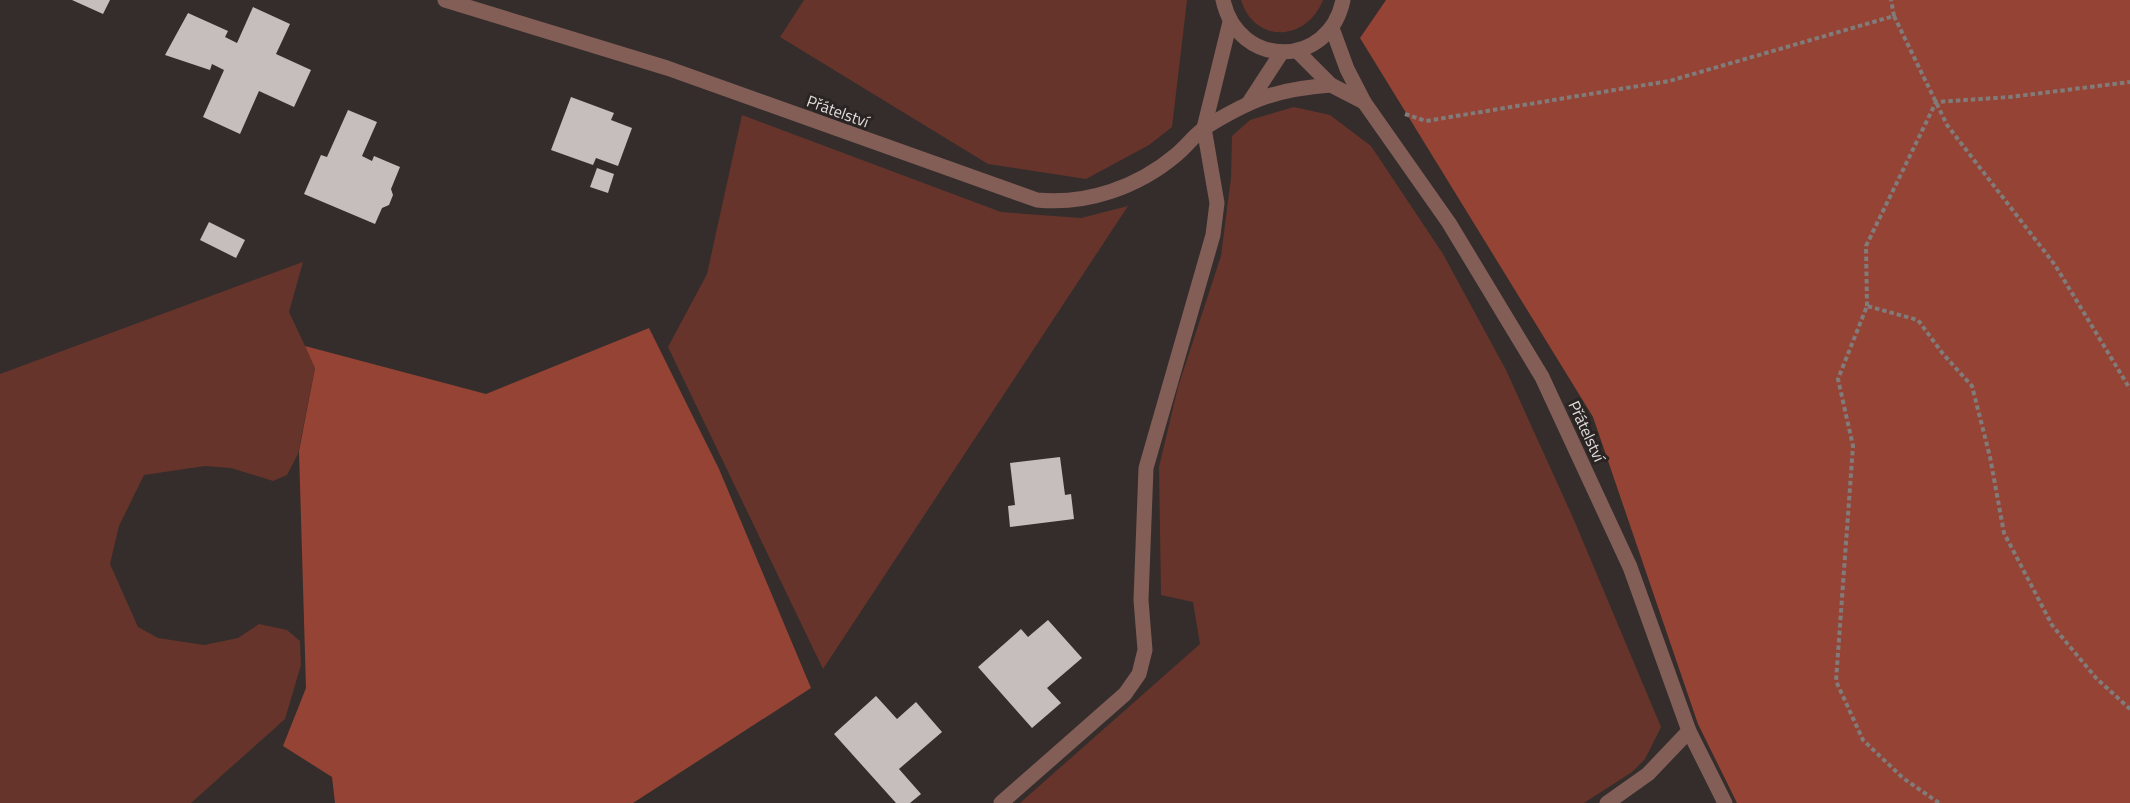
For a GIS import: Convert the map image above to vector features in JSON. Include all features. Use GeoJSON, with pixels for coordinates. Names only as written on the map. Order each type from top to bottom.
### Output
{"type":"FeatureCollection","features":[{"type":"Feature","properties":{"kind":"street","name":"Přátelství"},"geometry":{"type":"LineString","coordinates":[[445,0],[667,68],[1037,200],[1059,202],[1079,200],[1122,188],[1148,176],[1176,155],[1204,128],[1246,106],[1280,91],[1330,86]]}},
{"type":"Feature","properties":{"kind":"street"},"geometry":{"type":"LineString","coordinates":[[1223,0],[1230,22],[1238,34],[1248,42],[1267,51],[1290,51]]}},
{"type":"Feature","properties":{"kind":"street"},"geometry":{"type":"LineString","coordinates":[[1332,28],[1343,0]]}},
{"type":"Feature","properties":{"kind":"street"},"geometry":{"type":"LineString","coordinates":[[1001,803],[1125,694],[1139,674],[1144,650],[1141,600],[1146,468],[1213,235],[1217,202],[1204,128],[1230,22]]}},
{"type":"Feature","properties":{"kind":"street","name":"Přátelství"},"geometry":{"type":"LineString","coordinates":[[1246,106],[1290,51],[1320,40],[1332,28],[1347,69],[1364,102],[1449,223],[1542,377],[1630,567],[1689,731],[1725,803]]}},
{"type":"Feature","properties":{"kind":"street","name":"Přátelství"},"geometry":{"type":"LineString","coordinates":[[1290,51],[1330,86],[1364,102]]}},
{"type":"Feature","properties":{"kind":"street"},"geometry":{"type":"LineString","coordinates":[[1607,803],[1648,774],[1689,731]]}},
{"type":"Feature","properties":{"kind":"path"},"geometry":{"type":"LineString","coordinates":[[1891,0],[1894,16],[1947,125],[2055,265],[2130,389]]}},
{"type":"Feature","properties":{"kind":"path"},"geometry":{"type":"LineString","coordinates":[[1364,102],[1426,121],[1669,81],[1894,16]]}},
{"type":"Feature","properties":{"kind":"path"},"geometry":{"type":"LineString","coordinates":[[1936,102],[2010,97],[2130,82]]}},
{"type":"Feature","properties":{"kind":"path"},"geometry":{"type":"LineString","coordinates":[[1936,102],[1866,246],[1868,306],[1838,379],[1853,446],[1836,681],[1863,740],[1903,778],[1939,803]]}},
{"type":"Feature","properties":{"kind":"path"},"geometry":{"type":"LineString","coordinates":[[1868,306],[1918,320],[1943,354],[1972,386],[1990,457],[2004,533],[2052,625],[2096,678],[2130,708]]}},
{"type":"Feature","properties":{"kind":"shaded area"},"geometry":{"type":"Polygon","coordinates":[[[804,0],[1187,0],[1172,127],[1149,145],[1086,179],[988,164],[780,37],[804,0]]]}},
{"type":"Feature","properties":{"kind":"shaded area"},"geometry":{"type":"Polygon","coordinates":[[[1241,0],[1323,0],[1315,14],[1305,24],[1294,30],[1281,32],[1269,31],[1257,25],[1248,15],[1241,0]]]}},
{"type":"Feature","properties":{"kind":"shaded area"},"geometry":{"type":"Polygon","coordinates":[[[1386,0],[2130,0],[2130,803],[1737,803],[1698,724],[1593,417],[1360,38],[1386,0]]]}},
{"type":"Feature","properties":{"kind":"shaded area"},"geometry":{"type":"Polygon","coordinates":[[[1294,107],[1330,115],[1371,146],[1443,254],[1506,370],[1574,520],[1661,727],[1645,759],[1632,772],[1584,803],[1020,803],[1200,644],[1193,602],[1161,595],[1159,467],[1178,387],[1221,256],[1231,178],[1232,136],[1250,120],[1294,107]]]}},
{"type":"Feature","properties":{"kind":"shaded area"},"geometry":{"type":"Polygon","coordinates":[[[742,115],[1001,212],[1081,218],[1128,206],[823,669],[668,347],[707,274],[742,115]]]}},
{"type":"Feature","properties":{"kind":"shaded area"},"geometry":{"type":"Polygon","coordinates":[[[303,262],[289,312],[315,367],[298,454],[287,475],[273,481],[231,468],[205,466],[144,475],[119,526],[110,564],[138,627],[158,638],[204,645],[238,638],[259,624],[287,630],[300,641],[301,665],[285,719],[191,803],[0,803],[0,374],[303,262]]]}},
{"type":"Feature","properties":{"kind":"shaded area"},"geometry":{"type":"Polygon","coordinates":[[[649,328],[719,469],[811,688],[633,803],[335,803],[332,777],[283,746],[306,688],[299,451],[315,368],[305,346],[486,394],[649,328]]]}},
{"type":"Feature","properties":{"kind":"building"},"geometry":{"type":"Polygon","coordinates":[[[72,0],[110,0],[103,14],[72,0]]]}},
{"type":"Feature","properties":{"kind":"building"},"geometry":{"type":"Polygon","coordinates":[[[253,7],[290,24],[276,54],[311,70],[294,107],[259,91],[240,134],[203,117],[224,70],[212,64],[210,70],[165,55],[188,13],[228,31],[225,37],[237,43],[253,7]]]}},
{"type":"Feature","properties":{"kind":"building"},"geometry":{"type":"Polygon","coordinates":[[[571,97],[614,113],[611,120],[632,128],[618,166],[596,158],[593,165],[551,150],[571,97]]]}},
{"type":"Feature","properties":{"kind":"building"},"geometry":{"type":"Polygon","coordinates":[[[348,110],[377,122],[362,156],[372,161],[374,156],[400,167],[391,189],[393,195],[389,205],[382,208],[375,224],[304,194],[321,155],[327,157],[348,110]]]}},
{"type":"Feature","properties":{"kind":"building"},"geometry":{"type":"Polygon","coordinates":[[[597,168],[614,174],[608,193],[590,187],[597,168]]]}},
{"type":"Feature","properties":{"kind":"building"},"geometry":{"type":"Polygon","coordinates":[[[209,222],[245,240],[236,258],[200,240],[209,222]]]}},
{"type":"Feature","properties":{"kind":"building"},"geometry":{"type":"Polygon","coordinates":[[[1060,457],[1065,495],[1071,494],[1074,519],[1010,527],[1008,506],[1015,505],[1010,463],[1060,457]]]}},
{"type":"Feature","properties":{"kind":"building"},"geometry":{"type":"Polygon","coordinates":[[[1048,620],[1082,658],[1047,688],[1061,703],[1032,728],[978,667],[1021,629],[1028,637],[1048,620]]]}},
{"type":"Feature","properties":{"kind":"building"},"geometry":{"type":"Polygon","coordinates":[[[876,696],[897,719],[916,702],[942,732],[899,769],[921,794],[910,803],[896,803],[834,734],[876,696]]]}}]}
